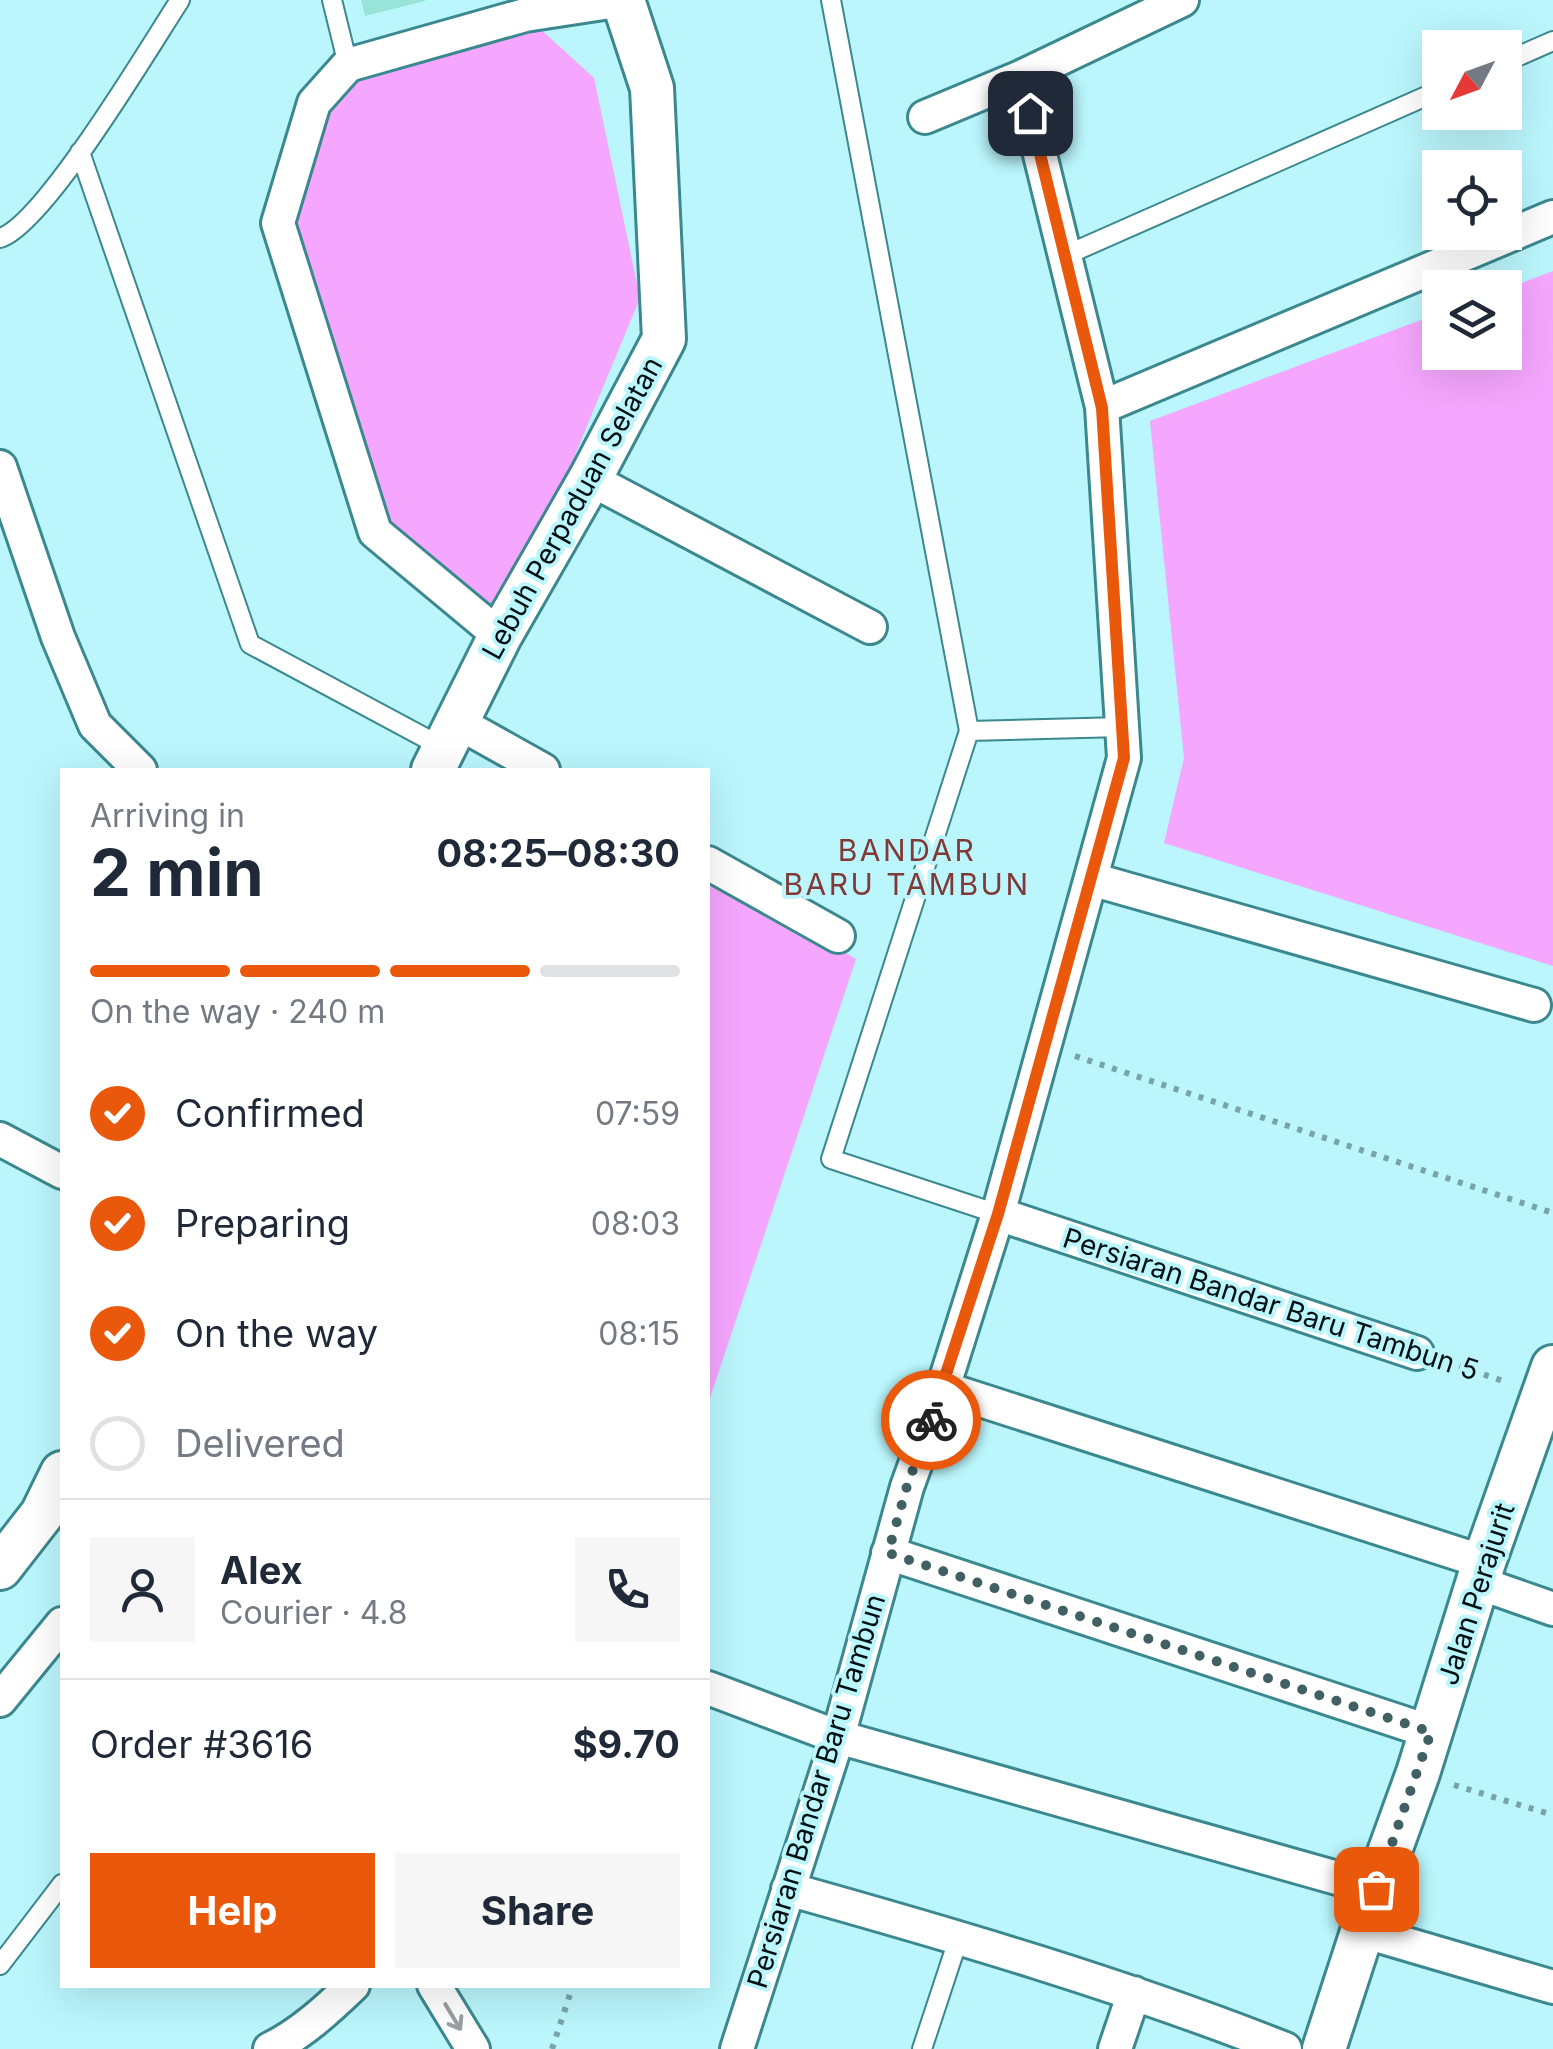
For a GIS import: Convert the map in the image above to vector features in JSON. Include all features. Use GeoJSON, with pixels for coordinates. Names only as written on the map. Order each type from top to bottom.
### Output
{"type":"FeatureCollection","features":[{"type":"Feature","properties":{"kind":"street"},"geometry":{"type":"LineString","coordinates":[[500,636],[376,532],[278,224],[314,103],[348,64],[523,8],[623,0]]}},
{"type":"Feature","properties":{"kind":"street","name":"Lebuh Perpaduan Selatan"},"geometry":{"type":"LineString","coordinates":[[446,747],[500,636],[664,339],[652,88],[623,0]]}},
{"type":"Feature","properties":{"kind":"street"},"geometry":{"type":"LineString","coordinates":[[925,117],[1021,77],[1182,0]]}},
{"type":"Feature","properties":{"kind":"street","name":"Persiaran Bandar Baru Tambun"},"geometry":{"type":"LineString","coordinates":[[737,2049],[838,1737],[907,1486],[943,1388],[998,1214],[1124,758],[1102,408],[1021,77]]}},
{"type":"Feature","properties":{"kind":"street"},"geometry":{"type":"LineString","coordinates":[[1102,408],[1553,218]]}},
{"type":"Feature","properties":{"kind":"street"},"geometry":{"type":"LineString","coordinates":[[0,467],[58,637],[94,725],[138,768]]}},
{"type":"Feature","properties":{"kind":"street"},"geometry":{"type":"LineString","coordinates":[[590,479],[870,627]]}},
{"type":"Feature","properties":{"kind":"street"},"geometry":{"type":"LineString","coordinates":[[446,747],[535,768]]}},
{"type":"Feature","properties":{"kind":"street"},"geometry":{"type":"LineString","coordinates":[[710,863],[838,936]]}},
{"type":"Feature","properties":{"kind":"street"},"geometry":{"type":"LineString","coordinates":[[1091,879],[1534,1005]]}},
{"type":"Feature","properties":{"kind":"street"},"geometry":{"type":"LineString","coordinates":[[0,1139],[60,1171]]}},
{"type":"Feature","properties":{"kind":"street","name":"Persiaran Bandar Baru Tambun 5"},"geometry":{"type":"LineString","coordinates":[[998,1214],[1417,1353]]}},
{"type":"Feature","properties":{"kind":"street","name":"Jalan Perajurit"},"geometry":{"type":"LineString","coordinates":[[1324,2049],[1418,1774],[1481,1572],[1549,1381]]}},
{"type":"Feature","properties":{"kind":"street"},"geometry":{"type":"LineString","coordinates":[[943,1388],[1481,1572],[1553,1609]]}},
{"type":"Feature","properties":{"kind":"street"},"geometry":{"type":"LineString","coordinates":[[0,1568],[52,1519],[60,1483]]}},
{"type":"Feature","properties":{"kind":"street"},"geometry":{"type":"LineString","coordinates":[[888,1553],[1431,1732]]}},
{"type":"Feature","properties":{"kind":"street"},"geometry":{"type":"LineString","coordinates":[[0,1700],[60,1626]]}},
{"type":"Feature","properties":{"kind":"street"},"geometry":{"type":"LineString","coordinates":[[710,1689],[838,1737],[1376,1889]]}},
{"type":"Feature","properties":{"kind":"street"},"geometry":{"type":"LineString","coordinates":[[788,1889],[959,1937],[1134,1993],[1285,2049]]}},
{"type":"Feature","properties":{"kind":"street"},"geometry":{"type":"LineString","coordinates":[[1362,1931],[1553,1987]]}},
{"type":"Feature","properties":{"kind":"street"},"geometry":{"type":"LineString","coordinates":[[270,2049],[330,2007],[349,1988]]}},
{"type":"Feature","properties":{"kind":"street"},"geometry":{"type":"LineString","coordinates":[[436,1988],[473,2049]]}},
{"type":"Feature","properties":{"kind":"street"},"geometry":{"type":"LineString","coordinates":[[1115,2049],[1134,1993]]}},
{"type":"Feature","properties":{"kind":"lane"},"geometry":{"type":"LineString","coordinates":[[0,238],[34,214],[80,152],[180,0]]}},
{"type":"Feature","properties":{"kind":"lane"},"geometry":{"type":"LineString","coordinates":[[332,0],[348,64]]}},
{"type":"Feature","properties":{"kind":"lane"},"geometry":{"type":"LineString","coordinates":[[830,0],[969,730],[832,1158],[998,1214]]}},
{"type":"Feature","properties":{"kind":"lane"},"geometry":{"type":"LineString","coordinates":[[1522,55],[1553,41]]}},
{"type":"Feature","properties":{"kind":"lane"},"geometry":{"type":"LineString","coordinates":[[1064,256],[1422,98]]}},
{"type":"Feature","properties":{"kind":"lane"},"geometry":{"type":"LineString","coordinates":[[80,152],[250,644],[446,747]]}},
{"type":"Feature","properties":{"kind":"lane"},"geometry":{"type":"LineString","coordinates":[[969,730],[1122,727]]}},
{"type":"Feature","properties":{"kind":"lane"},"geometry":{"type":"LineString","coordinates":[[0,1964],[60,1887]]}},
{"type":"Feature","properties":{"kind":"lane"},"geometry":{"type":"LineString","coordinates":[[922,2049],[959,1937]]}},
{"type":"Feature","properties":{"kind":"path"},"geometry":{"type":"LineString","coordinates":[[1045,1047],[1553,1213]]}},
{"type":"Feature","properties":{"kind":"path","name":"Persiaran Bandar Baru Tambun 5"},"geometry":{"type":"LineString","coordinates":[[1417,1353],[1549,1381]]}},
{"type":"Feature","properties":{"kind":"path"},"geometry":{"type":"LineString","coordinates":[[1418,1774],[1553,1815]]}},
{"type":"Feature","properties":{"kind":"path"},"geometry":{"type":"LineString","coordinates":[[552,2049],[572,1988]]}},
{"type":"Feature","properties":{"kind":"shaded area"},"geometry":{"type":"Polygon","coordinates":[[[525,15],[594,78],[640,298],[500,636],[375,532],[278,224],[348,65],[525,15]]]}},
{"type":"Feature","properties":{"kind":"shaded area"},"geometry":{"type":"Polygon","coordinates":[[[1553,271],[1553,966],[1164,843],[1184,758],[1150,421],[1422,320],[1422,370],[1522,370],[1522,283],[1553,271]]]}},
{"type":"Feature","properties":{"kind":"shaded area"},"geometry":{"type":"Polygon","coordinates":[[[710,871],[856,959],[710,1398],[710,871]]]}},
{"type":"Feature","properties":{"kind":"building"},"geometry":{"type":"Polygon","coordinates":[[[361,0],[425,0],[425,1],[365,16],[361,0]]]}},
{"type":"Feature","properties":{"kind":"way so far"},"geometry":{"type":"LineString","coordinates":[[931,1420],[888,1553],[1431,1732],[1376,1889]]}},
{"type":"Feature","properties":{"kind":"district","name":"BANDAR BARU TAMBUN"},"geometry":{"type":"Point","coordinates":[907,867]}},
{"type":"Feature","properties":{"kind":"route"},"geometry":{"type":"LineString","coordinates":[[931,1420],[998,1214],[1124,758],[1102,408],[1030,113]]}}]}
